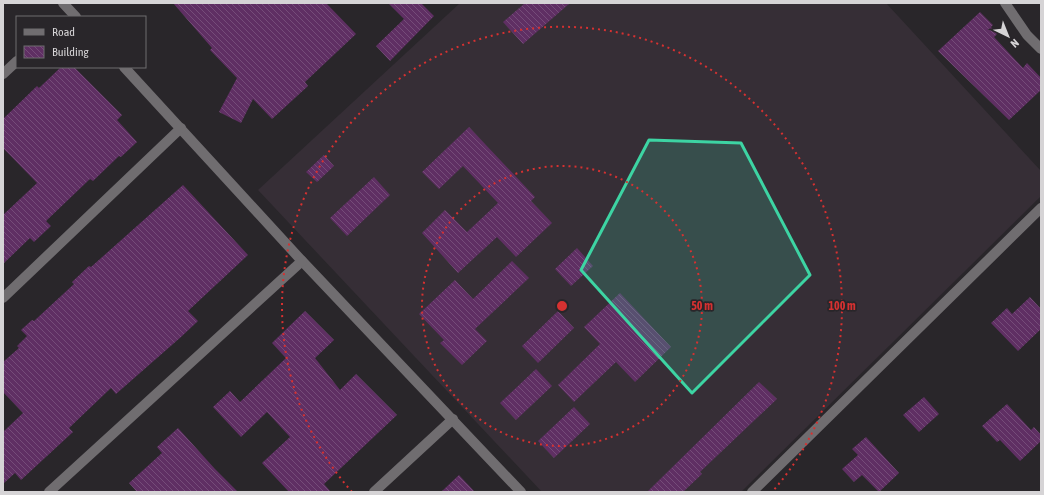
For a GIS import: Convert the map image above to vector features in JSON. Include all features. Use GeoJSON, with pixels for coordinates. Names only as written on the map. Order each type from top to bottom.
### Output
{"type":"FeatureCollection","features":[{"type":"Feature","properties":{"kind":"street"},"geometry":{"type":"LineString","coordinates":[[63,3],[71,15]]}},
{"type":"Feature","properties":{"kind":"street"},"geometry":{"type":"LineString","coordinates":[[1006,3],[1027,35],[1041,49]]}},
{"type":"Feature","properties":{"kind":"street"},"geometry":{"type":"LineString","coordinates":[[3,74],[16,62]]}},
{"type":"Feature","properties":{"kind":"street"},"geometry":{"type":"LineString","coordinates":[[125,68],[302,261],[521,492]]}},
{"type":"Feature","properties":{"kind":"street"},"geometry":{"type":"LineString","coordinates":[[3,298],[181,128]]}},
{"type":"Feature","properties":{"kind":"street"},"geometry":{"type":"LineString","coordinates":[[752,492],[1041,208]]}},
{"type":"Feature","properties":{"kind":"street"},"geometry":{"type":"LineString","coordinates":[[49,492],[302,261]]}},
{"type":"Feature","properties":{"kind":"street"},"geometry":{"type":"LineString","coordinates":[[374,492],[453,419]]}},
{"type":"Feature","properties":{"kind":"highlighted area"},"geometry":{"type":"Polygon","coordinates":[[[649,140],[741,143],[810,275],[692,393],[581,270],[649,140]]]}},
{"type":"Feature","properties":{"kind":"shaded area"},"geometry":{"type":"Polygon","coordinates":[[[460,3],[886,3],[1041,171],[1041,196],[741,492],[542,492],[258,190],[460,3]]]}},
{"type":"Feature","properties":{"kind":"building"},"geometry":{"type":"Polygon","coordinates":[[[173,3],[326,3],[356,34],[305,82],[308,86],[272,119],[253,99],[241,123],[219,112],[237,78],[210,50],[212,48],[173,3]]]}},
{"type":"Feature","properties":{"kind":"building"},"geometry":{"type":"Polygon","coordinates":[[[388,3],[421,3],[434,16],[390,61],[376,46],[404,19],[388,3]]]}},
{"type":"Feature","properties":{"kind":"building"},"geometry":{"type":"Polygon","coordinates":[[[525,3],[570,3],[523,44],[503,22],[525,3]]]}},
{"type":"Feature","properties":{"kind":"building"},"geometry":{"type":"Polygon","coordinates":[[[980,12],[993,25],[991,27],[997,34],[994,37],[1023,68],[1027,63],[1041,78],[1041,90],[1009,120],[938,51],[980,12]]]}},
{"type":"Feature","properties":{"kind":"building"},"geometry":{"type":"Polygon","coordinates":[[[60,68],[75,68],[122,115],[117,120],[137,142],[121,157],[119,156],[93,181],[90,179],[46,221],[51,226],[34,242],[30,238],[3,264],[3,215],[37,183],[3,148],[3,119],[37,86],[39,88],[60,68]]]}},
{"type":"Feature","properties":{"kind":"building"},"geometry":{"type":"Polygon","coordinates":[[[469,127],[535,197],[531,201],[552,223],[516,257],[497,237],[458,273],[422,233],[445,210],[467,232],[498,203],[463,166],[439,189],[422,172],[469,127]]]}},
{"type":"Feature","properties":{"kind":"building"},"geometry":{"type":"Polygon","coordinates":[[[324,155],[334,166],[317,182],[306,172],[324,155]]]}},
{"type":"Feature","properties":{"kind":"building"},"geometry":{"type":"Polygon","coordinates":[[[374,177],[390,195],[347,236],[330,218],[374,177]]]}},
{"type":"Feature","properties":{"kind":"building"},"geometry":{"type":"Polygon","coordinates":[[[183,185],[248,255],[188,311],[198,321],[181,337],[116,394],[111,388],[69,428],[73,432],[21,480],[15,473],[3,484],[3,432],[23,413],[3,392],[3,362],[19,348],[17,346],[27,336],[21,330],[32,320],[34,321],[74,284],[72,282],[89,266],[91,267],[183,185]]]}},
{"type":"Feature","properties":{"kind":"building"},"geometry":{"type":"Polygon","coordinates":[[[577,248],[593,266],[571,286],[555,269],[577,248]]]}},
{"type":"Feature","properties":{"kind":"building"},"geometry":{"type":"Polygon","coordinates":[[[512,261],[529,278],[475,329],[487,341],[462,365],[440,343],[444,340],[419,314],[455,280],[473,299],[512,261]]]}},
{"type":"Feature","properties":{"kind":"building"},"geometry":{"type":"Polygon","coordinates":[[[620,293],[671,347],[635,382],[616,362],[574,402],[558,385],[600,344],[584,327],[620,293]]]}},
{"type":"Feature","properties":{"kind":"building"},"geometry":{"type":"Polygon","coordinates":[[[1030,297],[1041,309],[1041,329],[1018,351],[991,323],[1007,308],[1012,314],[1030,297]]]}},
{"type":"Feature","properties":{"kind":"building"},"geometry":{"type":"Polygon","coordinates":[[[305,311],[334,340],[315,358],[340,390],[356,374],[397,415],[324,484],[331,492],[289,492],[262,463],[290,437],[267,412],[241,437],[213,407],[230,391],[240,402],[286,358],[272,343],[305,311]]]}},
{"type":"Feature","properties":{"kind":"building"},"geometry":{"type":"Polygon","coordinates":[[[558,311],[574,328],[538,363],[522,346],[558,311]]]}},
{"type":"Feature","properties":{"kind":"building"},"geometry":{"type":"Polygon","coordinates":[[[536,369],[552,386],[516,420],[500,403],[536,369]]]}},
{"type":"Feature","properties":{"kind":"building"},"geometry":{"type":"Polygon","coordinates":[[[759,382],[777,399],[700,472],[702,474],[683,492],[647,492],[759,382]]]}},
{"type":"Feature","properties":{"kind":"building"},"geometry":{"type":"Polygon","coordinates":[[[924,397],[939,414],[919,432],[903,415],[924,397]]]}},
{"type":"Feature","properties":{"kind":"building"},"geometry":{"type":"Polygon","coordinates":[[[1007,404],[1031,430],[1034,427],[1041,435],[1041,441],[1020,461],[1000,440],[997,442],[982,426],[1007,404]]]}},
{"type":"Feature","properties":{"kind":"building"},"geometry":{"type":"Polygon","coordinates":[[[574,407],[590,424],[554,458],[538,441],[574,407]]]}},
{"type":"Feature","properties":{"kind":"building"},"geometry":{"type":"Polygon","coordinates":[[[178,428],[238,492],[137,492],[129,483],[162,453],[157,447],[178,428]]]}},
{"type":"Feature","properties":{"kind":"building"},"geometry":{"type":"Polygon","coordinates":[[[866,437],[899,473],[879,492],[862,475],[854,482],[842,469],[858,455],[852,449],[866,437]]]}},
{"type":"Feature","properties":{"kind":"building"},"geometry":{"type":"Polygon","coordinates":[[[459,475],[475,492],[441,492],[459,475]]]}}]}
